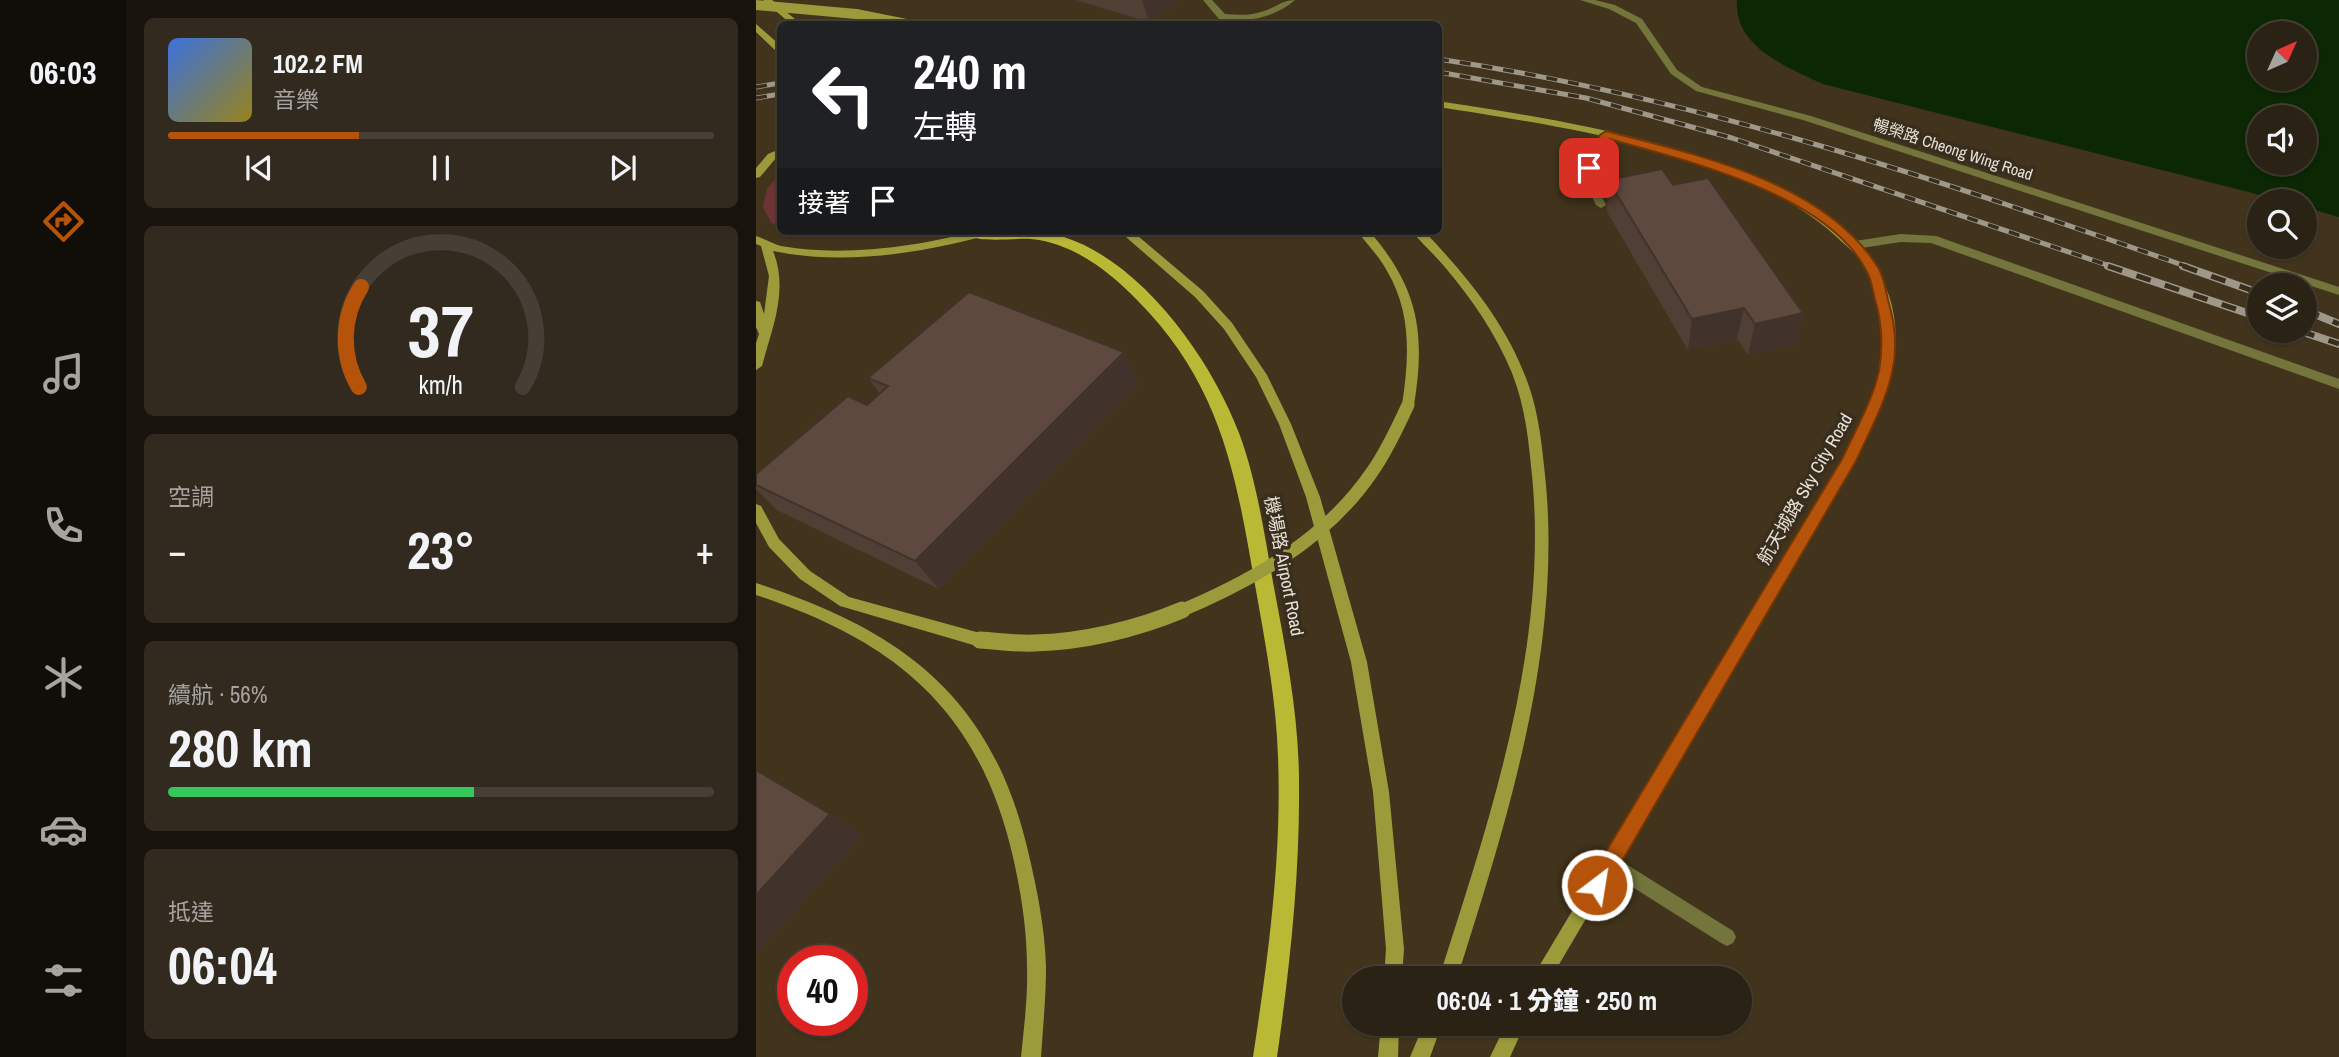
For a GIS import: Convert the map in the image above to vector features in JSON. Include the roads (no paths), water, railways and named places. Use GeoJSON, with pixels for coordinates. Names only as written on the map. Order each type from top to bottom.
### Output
{"type":"FeatureCollection","features":[{"type":"Feature","properties":{"kind":"main road","name":"機場路 Airport Road"},"geometry":{"type":"LineString","coordinates":[[1038,235],[1072,244],[1101,261],[1156,310],[1185,346],[1211,390],[1230,434],[1247,494],[1277,649],[1286,718],[1289,781],[1281,949],[1265,1057]]}},
{"type":"Feature","properties":{"kind":"street"},"geometry":{"type":"LineString","coordinates":[[767,0],[792,21]]}},
{"type":"Feature","properties":{"kind":"street"},"geometry":{"type":"LineString","coordinates":[[756,5],[843,13],[889,21]]}},
{"type":"Feature","properties":{"kind":"street"},"geometry":{"type":"LineString","coordinates":[[756,27],[777,47]]}},
{"type":"Feature","properties":{"kind":"street","name":"航天城路 Sky City Road"},"geometry":{"type":"LineString","coordinates":[[1442,105],[1606,135],[1715,166],[1776,189],[1817,213],[1855,245],[1874,272],[1889,326],[1886,370],[1872,414],[1849,461],[1548,966]]}},
{"type":"Feature","properties":{"kind":"street"},"geometry":{"type":"LineString","coordinates":[[756,174],[776,154]]}},
{"type":"Feature","properties":{"kind":"street"},"geometry":{"type":"LineString","coordinates":[[761,243],[790,251],[904,249],[973,235]]}},
{"type":"Feature","properties":{"kind":"street"},"geometry":{"type":"LineString","coordinates":[[1130,235],[1181,278],[1228,326],[1261,375],[1285,424],[1313,497],[1359,662],[1381,792],[1395,949],[1394,966]]}},
{"type":"Feature","properties":{"kind":"street"},"geometry":{"type":"LineString","coordinates":[[756,510],[774,543],[797,567],[845,602],[980,640],[1042,643],[1107,633],[1170,614],[1229,589],[1282,558],[1327,522],[1364,484],[1390,444],[1408,405],[1415,366],[1415,330],[1402,287],[1387,259],[1366,235]]}},
{"type":"Feature","properties":{"kind":"street"},"geometry":{"type":"LineString","coordinates":[[1422,235],[1474,293],[1519,374],[1533,426],[1542,499],[1542,546],[1537,605],[1509,769],[1482,873],[1452,966]]}},
{"type":"Feature","properties":{"kind":"street"},"geometry":{"type":"LineString","coordinates":[[756,366],[775,298],[776,276],[774,262],[761,243]]}},
{"type":"Feature","properties":{"kind":"street"},"geometry":{"type":"LineString","coordinates":[[756,304],[764,333]]}},
{"type":"Feature","properties":{"kind":"street"},"geometry":{"type":"LineString","coordinates":[[756,589],[828,616],[884,647],[928,681],[970,729],[999,785],[1024,869],[1036,958],[1031,1057]]}},
{"type":"Feature","properties":{"kind":"street"},"geometry":{"type":"LineString","coordinates":[[1388,1057],[1389,1036]]}},
{"type":"Feature","properties":{"kind":"street"},"geometry":{"type":"LineString","coordinates":[[1420,1057],[1428,1036]]}},
{"type":"Feature","properties":{"kind":"street"},"geometry":{"type":"LineString","coordinates":[[1500,1057],[1510,1036]]}},
{"type":"Feature","properties":{"kind":"lane"},"geometry":{"type":"LineString","coordinates":[[1208,0],[1222,17],[1245,18],[1271,13],[1291,0]]}},
{"type":"Feature","properties":{"kind":"lane","name":"暢榮路 Cheong Wing Road"},"geometry":{"type":"LineString","coordinates":[[1584,0],[1612,7],[1639,20],[1674,72],[1699,89],[1807,118],[2339,291]]}},
{"type":"Feature","properties":{"kind":"lane"},"geometry":{"type":"LineString","coordinates":[[1601,205],[1586,175],[1606,135]]}},
{"type":"Feature","properties":{"kind":"lane"},"geometry":{"type":"LineString","coordinates":[[756,164],[776,154]]}},
{"type":"Feature","properties":{"kind":"lane"},"geometry":{"type":"LineString","coordinates":[[1855,245],[1909,238],[1947,244],[2339,384]]}},
{"type":"Feature","properties":{"kind":"lane"},"geometry":{"type":"LineString","coordinates":[[1610,863],[1727,937]]}},
{"type":"Feature","properties":{"kind":"railway"},"geometry":{"type":"LineString","coordinates":[[1442,60],[1629,95],[1818,145],[1911,173],[2188,267]]}},
{"type":"Feature","properties":{"kind":"railway"},"geometry":{"type":"LineString","coordinates":[[1442,73],[1586,98],[1732,138],[2113,267]]}},
{"type":"Feature","properties":{"kind":"railway"},"geometry":{"type":"LineString","coordinates":[[756,87],[777,84]]}},
{"type":"Feature","properties":{"kind":"railway"},"geometry":{"type":"LineString","coordinates":[[756,98],[777,94]]}},
{"type":"Feature","properties":{"kind":"railway"},"geometry":{"type":"LineString","coordinates":[[2108,266],[2247,313]]}},
{"type":"Feature","properties":{"kind":"railway"},"geometry":{"type":"LineString","coordinates":[[2183,266],[2247,289]]}},
{"type":"Feature","properties":{"kind":"railway"},"geometry":{"type":"LineString","coordinates":[[2317,315],[2339,324]]}},
{"type":"Feature","properties":{"kind":"railway"},"geometry":{"type":"LineString","coordinates":[[2317,337],[2339,344]]}}]}
